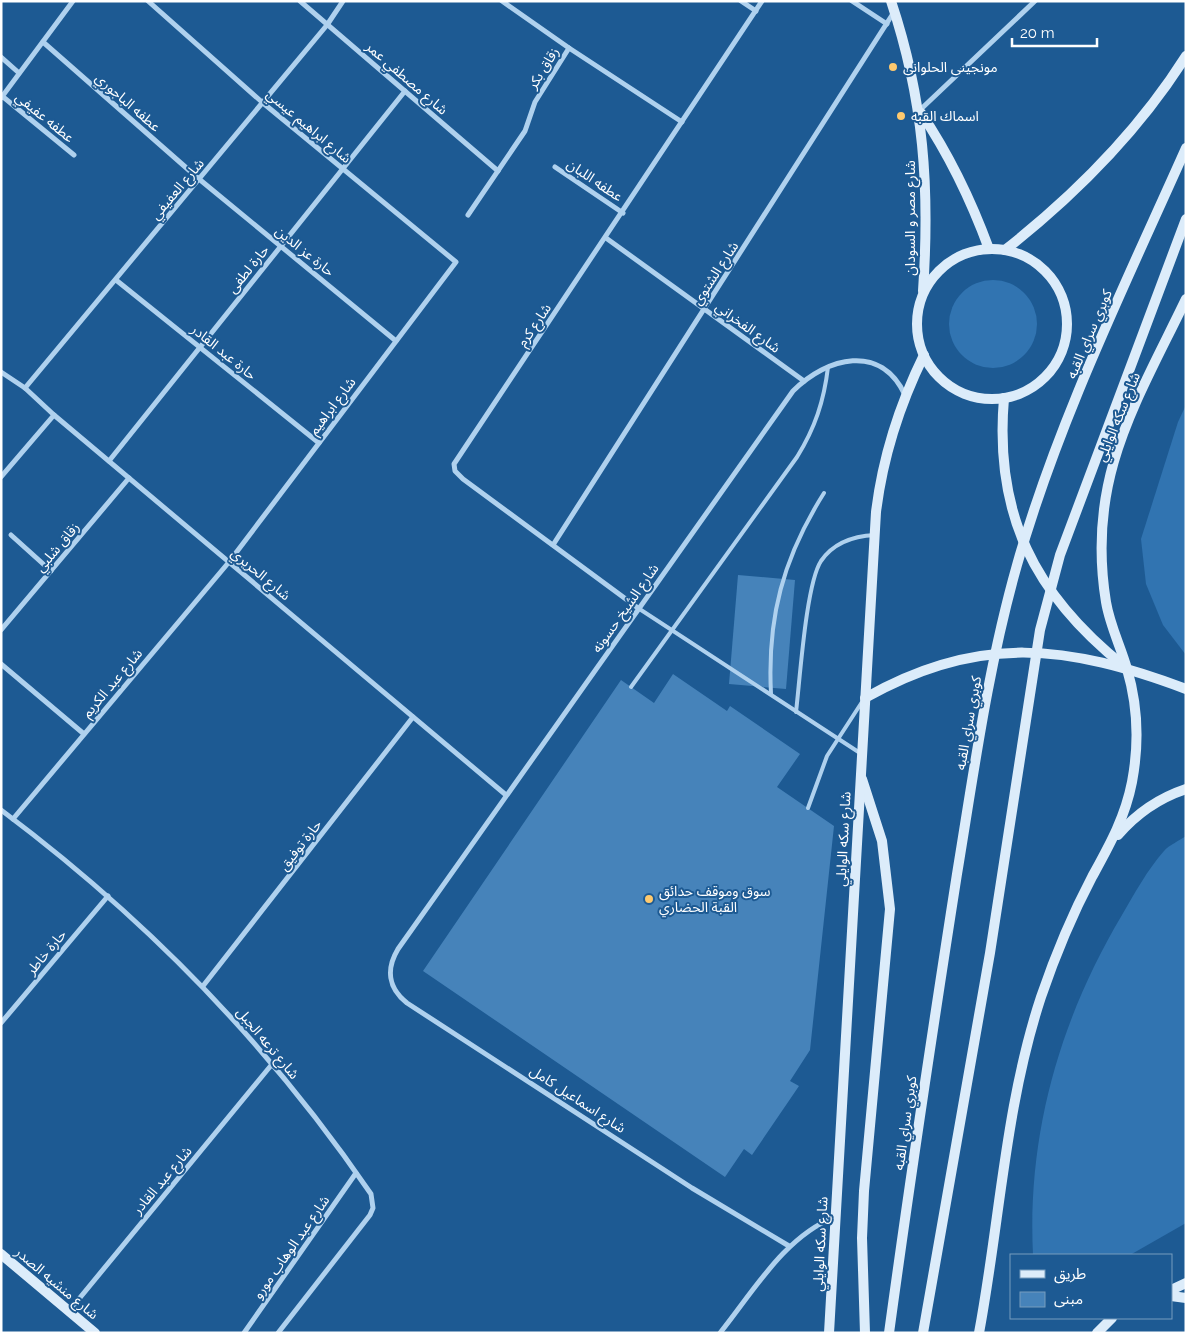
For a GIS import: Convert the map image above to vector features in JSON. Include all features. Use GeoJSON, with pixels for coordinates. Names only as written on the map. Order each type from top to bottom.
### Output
{"type":"FeatureCollection","features":[{"type":"Feature","properties":{"kind":"main road","name":"شارع مصر و السودان"},"geometry":{"type":"LineString","coordinates":[[893,6],[920,110],[927,204],[922,296]]}},
{"type":"Feature","properties":{"kind":"main road"},"geometry":{"type":"LineString","coordinates":[[1005,250],[1043,220],[1113,152],[1144,115],[1186,56]]}},
{"type":"Feature","properties":{"kind":"main road","name":"شارع مصر و السودان"},"geometry":{"type":"LineString","coordinates":[[920,110],[959,177],[976,212],[989,249]]}},
{"type":"Feature","properties":{"kind":"main road","name":"كوبري سراي القبه"},"geometry":{"type":"LineString","coordinates":[[889,1333],[943,963],[985,701],[999,632],[1033,514],[1062,432],[1088,367],[1186,148]]}},
{"type":"Feature","properties":{"kind":"main road"},"geometry":{"type":"LineString","coordinates":[[923,1333],[990,953],[1040,630],[1060,555],[1186,219]]}},
{"type":"Feature","properties":{"kind":"main road"},"geometry":{"type":"LineString","coordinates":[[989,249],[1005,250],[1021,254],[1035,262],[1052,280],[1063,301],[1067,333],[1063,349],[1046,376],[1019,394],[1004,398],[987,399],[971,396],[956,390],[943,381],[924,355],[918,336],[918,316],[922,296],[929,284],[949,262],[961,255],[989,249]]}},
{"type":"Feature","properties":{"kind":"main road","name":"شارع سكه الوايلي"},"geometry":{"type":"LineString","coordinates":[[1114,839],[1127,803],[1136,756],[1134,698],[1127,668],[1107,606],[1100,542],[1102,509],[1118,446],[1186,299]]}},
{"type":"Feature","properties":{"kind":"main road","name":"شارع سكه الوايلي"},"geometry":{"type":"LineString","coordinates":[[829,1333],[860,775],[880,479],[892,430],[924,355]]}},
{"type":"Feature","properties":{"kind":"main road"},"geometry":{"type":"LineString","coordinates":[[1004,398],[1001,426],[1006,483],[1012,511],[1033,564],[1065,611],[1084,632],[1127,668]]}},
{"type":"Feature","properties":{"kind":"main road"},"geometry":{"type":"LineString","coordinates":[[865,698],[914,673],[958,660],[994,653],[1049,653],[1127,668],[1186,689]]}},
{"type":"Feature","properties":{"kind":"main road"},"geometry":{"type":"LineString","coordinates":[[860,775],[882,841],[890,909],[864,1191],[862,1267],[865,1333]]}},
{"type":"Feature","properties":{"kind":"main road"},"geometry":{"type":"LineString","coordinates":[[979,1333],[1011,1123],[1029,1038],[1056,956],[1092,877],[1114,839],[1142,811],[1159,800],[1186,789]]}},
{"type":"Feature","properties":{"kind":"main road","name":"شارع منشيه الصدر"},"geometry":{"type":"LineString","coordinates":[[1,1254],[95,1333]]}},
{"type":"Feature","properties":{"kind":"main road"},"geometry":{"type":"LineString","coordinates":[[1172,1290],[1186,1283]]}},
{"type":"Feature","properties":{"kind":"main road"},"geometry":{"type":"LineString","coordinates":[[1172,1296],[1186,1298]]}},
{"type":"Feature","properties":{"kind":"main road"},"geometry":{"type":"LineString","coordinates":[[1097,1333],[1111,1319]]}},
{"type":"Feature","properties":{"kind":"street"},"geometry":{"type":"LineString","coordinates":[[2,97],[73,1]]}},
{"type":"Feature","properties":{"kind":"street","name":"شارع ابراهيم عيسي"},"geometry":{"type":"LineString","coordinates":[[148,1],[263,103],[455,259],[454,265]]}},
{"type":"Feature","properties":{"kind":"street","name":"شارع مصطفي عمر"},"geometry":{"type":"LineString","coordinates":[[300,1],[498,171]]}},
{"type":"Feature","properties":{"kind":"street","name":"شارع العفيفي"},"geometry":{"type":"LineString","coordinates":[[26,388],[328,25],[343,1]]}},
{"type":"Feature","properties":{"kind":"street"},"geometry":{"type":"LineString","coordinates":[[502,1],[569,48]]}},
{"type":"Feature","properties":{"kind":"street"},"geometry":{"type":"LineString","coordinates":[[741,1],[756,11]]}},
{"type":"Feature","properties":{"kind":"street","name":"شارع كرم"},"geometry":{"type":"LineString","coordinates":[[638,608],[460,477],[455,471],[454,464],[623,213],[762,1]]}},
{"type":"Feature","properties":{"kind":"street"},"geometry":{"type":"LineString","coordinates":[[852,1],[887,24]]}},
{"type":"Feature","properties":{"kind":"street"},"geometry":{"type":"LineString","coordinates":[[920,110],[1028,4],[1035,1]]}},
{"type":"Feature","properties":{"kind":"street","name":"شارع الشتوي"},"geometry":{"type":"LineString","coordinates":[[553,546],[887,24],[893,6]]}},
{"type":"Feature","properties":{"kind":"street","name":"عطفه الباجوري"},"geometry":{"type":"LineString","coordinates":[[43,42],[199,179]]}},
{"type":"Feature","properties":{"kind":"street","name":"زقاق بكر"},"geometry":{"type":"LineString","coordinates":[[468,215],[525,131],[535,102],[569,48],[682,122]]}},
{"type":"Feature","properties":{"kind":"street"},"geometry":{"type":"LineString","coordinates":[[1,57],[19,73]]}},
{"type":"Feature","properties":{"kind":"street","name":"حارة لطفى"},"geometry":{"type":"LineString","coordinates":[[109,461],[405,91]]}},
{"type":"Feature","properties":{"kind":"street","name":"عطفه عفيفي"},"geometry":{"type":"LineString","coordinates":[[2,97],[74,155]]}},
{"type":"Feature","properties":{"kind":"street","name":"عطفه اللبان"},"geometry":{"type":"LineString","coordinates":[[555,167],[623,213]]}},
{"type":"Feature","properties":{"kind":"street","name":"حارة عز الدين"},"geometry":{"type":"LineString","coordinates":[[199,179],[396,341]]}},
{"type":"Feature","properties":{"kind":"street","name":"شارع الفخراني"},"geometry":{"type":"LineString","coordinates":[[606,238],[804,381]]}},
{"type":"Feature","properties":{"kind":"street","name":"شارع ابراهيم"},"geometry":{"type":"LineString","coordinates":[[229,562],[454,265]]}},
{"type":"Feature","properties":{"kind":"street","name":"حارة عبد القادر"},"geometry":{"type":"LineString","coordinates":[[116,280],[319,443]]}},
{"type":"Feature","properties":{"kind":"street","name":"شارع الشيخ حسونه"},"geometry":{"type":"LineString","coordinates":[[398,949],[638,608],[794,391],[804,381],[828,366],[842,362],[871,363],[892,374],[905,396]]}},
{"type":"Feature","properties":{"kind":"street","name":"شارع الحريري"},"geometry":{"type":"LineString","coordinates":[[1,372],[26,388],[54,415],[506,796]]}},
{"type":"Feature","properties":{"kind":"street"},"geometry":{"type":"LineString","coordinates":[[1,477],[54,415]]}},
{"type":"Feature","properties":{"kind":"street","name":"زقاق شلبي"},"geometry":{"type":"LineString","coordinates":[[1,630],[129,478]]}},
{"type":"Feature","properties":{"kind":"street"},"geometry":{"type":"LineString","coordinates":[[11,535],[51,571]]}},
{"type":"Feature","properties":{"kind":"street","name":"شارع عبد الكريم"},"geometry":{"type":"LineString","coordinates":[[13,819],[229,562]]}},
{"type":"Feature","properties":{"kind":"street"},"geometry":{"type":"LineString","coordinates":[[1,664],[84,734]]}},
{"type":"Feature","properties":{"kind":"street","name":"حارة توفيق"},"geometry":{"type":"LineString","coordinates":[[204,986],[414,718]]}},
{"type":"Feature","properties":{"kind":"street","name":"شارع ترعه الجبل"},"geometry":{"type":"LineString","coordinates":[[1,810],[108,896],[204,986],[273,1063],[371,1194],[373,1208],[370,1215],[278,1333]]}},
{"type":"Feature","properties":{"kind":"street","name":"حارة خاطر"},"geometry":{"type":"LineString","coordinates":[[1,1023],[108,896]]}},
{"type":"Feature","properties":{"kind":"street","name":"شارع اسماعيل كامل"},"geometry":{"type":"LineString","coordinates":[[398,949],[392,959],[390,981],[400,997],[407,1003],[692,1188],[789,1246]]}},
{"type":"Feature","properties":{"kind":"street","name":"شارع عبد القادر"},"geometry":{"type":"LineString","coordinates":[[69,1311],[273,1063]]}},
{"type":"Feature","properties":{"kind":"street","name":"شارع عبد الوهاب مورو"},"geometry":{"type":"LineString","coordinates":[[244,1333],[356,1173]]}},
{"type":"Feature","properties":{"kind":"street"},"geometry":{"type":"LineString","coordinates":[[720,1333],[789,1246],[810,1228],[835,1217]]}},
{"type":"Feature","properties":{"kind":"lane"},"geometry":{"type":"LineString","coordinates":[[631,687],[750,523],[810,436],[826,390],[828,366]]}},
{"type":"Feature","properties":{"kind":"lane"},"geometry":{"type":"LineString","coordinates":[[771,695],[770,641],[779,589],[798,539],[824,493]]}},
{"type":"Feature","properties":{"kind":"lane"},"geometry":{"type":"LineString","coordinates":[[796,712],[816,572],[825,556],[839,544],[862,536],[875,535]]}},
{"type":"Feature","properties":{"kind":"lane"},"geometry":{"type":"LineString","coordinates":[[638,608],[862,754]]}},
{"type":"Feature","properties":{"kind":"lane"},"geometry":{"type":"LineString","coordinates":[[808,808],[827,756],[865,698]]}},
{"type":"Feature","properties":{"kind":"shaded area"},"geometry":{"type":"Polygon","coordinates":[[[993,280],[1010,284],[1024,293],[1033,307],[1037,324],[1033,341],[1024,355],[1010,364],[993,368],[976,364],[962,355],[953,341],[949,324],[953,307],[962,293],[976,284],[993,280]]]}},
{"type":"Feature","properties":{"kind":"shaded area"},"geometry":{"type":"Polygon","coordinates":[[[1186,405],[1186,655],[1163,625],[1146,584],[1141,539],[1178,422],[1186,405]]]}},
{"type":"Feature","properties":{"kind":"shaded area"},"geometry":{"type":"Polygon","coordinates":[[[1186,836],[1186,1223],[1132,1254],[1033,1254],[1036,1165],[1042,1122],[1065,1036],[1081,995],[1100,955],[1136,890],[1152,866],[1171,845],[1186,836]]]}},
{"type":"Feature","properties":{"kind":"building"},"geometry":{"type":"Polygon","coordinates":[[[738,575],[795,580],[786,689],[729,684],[738,575]]]}},
{"type":"Feature","properties":{"kind":"building","name":"سوق وموقف حدائق القبة الحضاري"},"geometry":{"type":"Polygon","coordinates":[[[673,674],[727,711],[730,706],[800,754],[777,787],[834,826],[810,1050],[790,1081],[799,1086],[752,1155],[744,1149],[725,1177],[423,971],[621,680],[654,703],[673,674]]]}},
{"type":"Feature","properties":{"kind":"place","name":"مونجينى الحلوانى"},"geometry":{"type":"Point","coordinates":[893,67]}},
{"type":"Feature","properties":{"kind":"place","name":"اسماك القبه"},"geometry":{"type":"Point","coordinates":[901,116]}},
{"type":"Feature","properties":{"kind":"place","name":"سوق وموقف حدائق القبة الحضاري"},"geometry":{"type":"Point","coordinates":[649,899]}}]}
